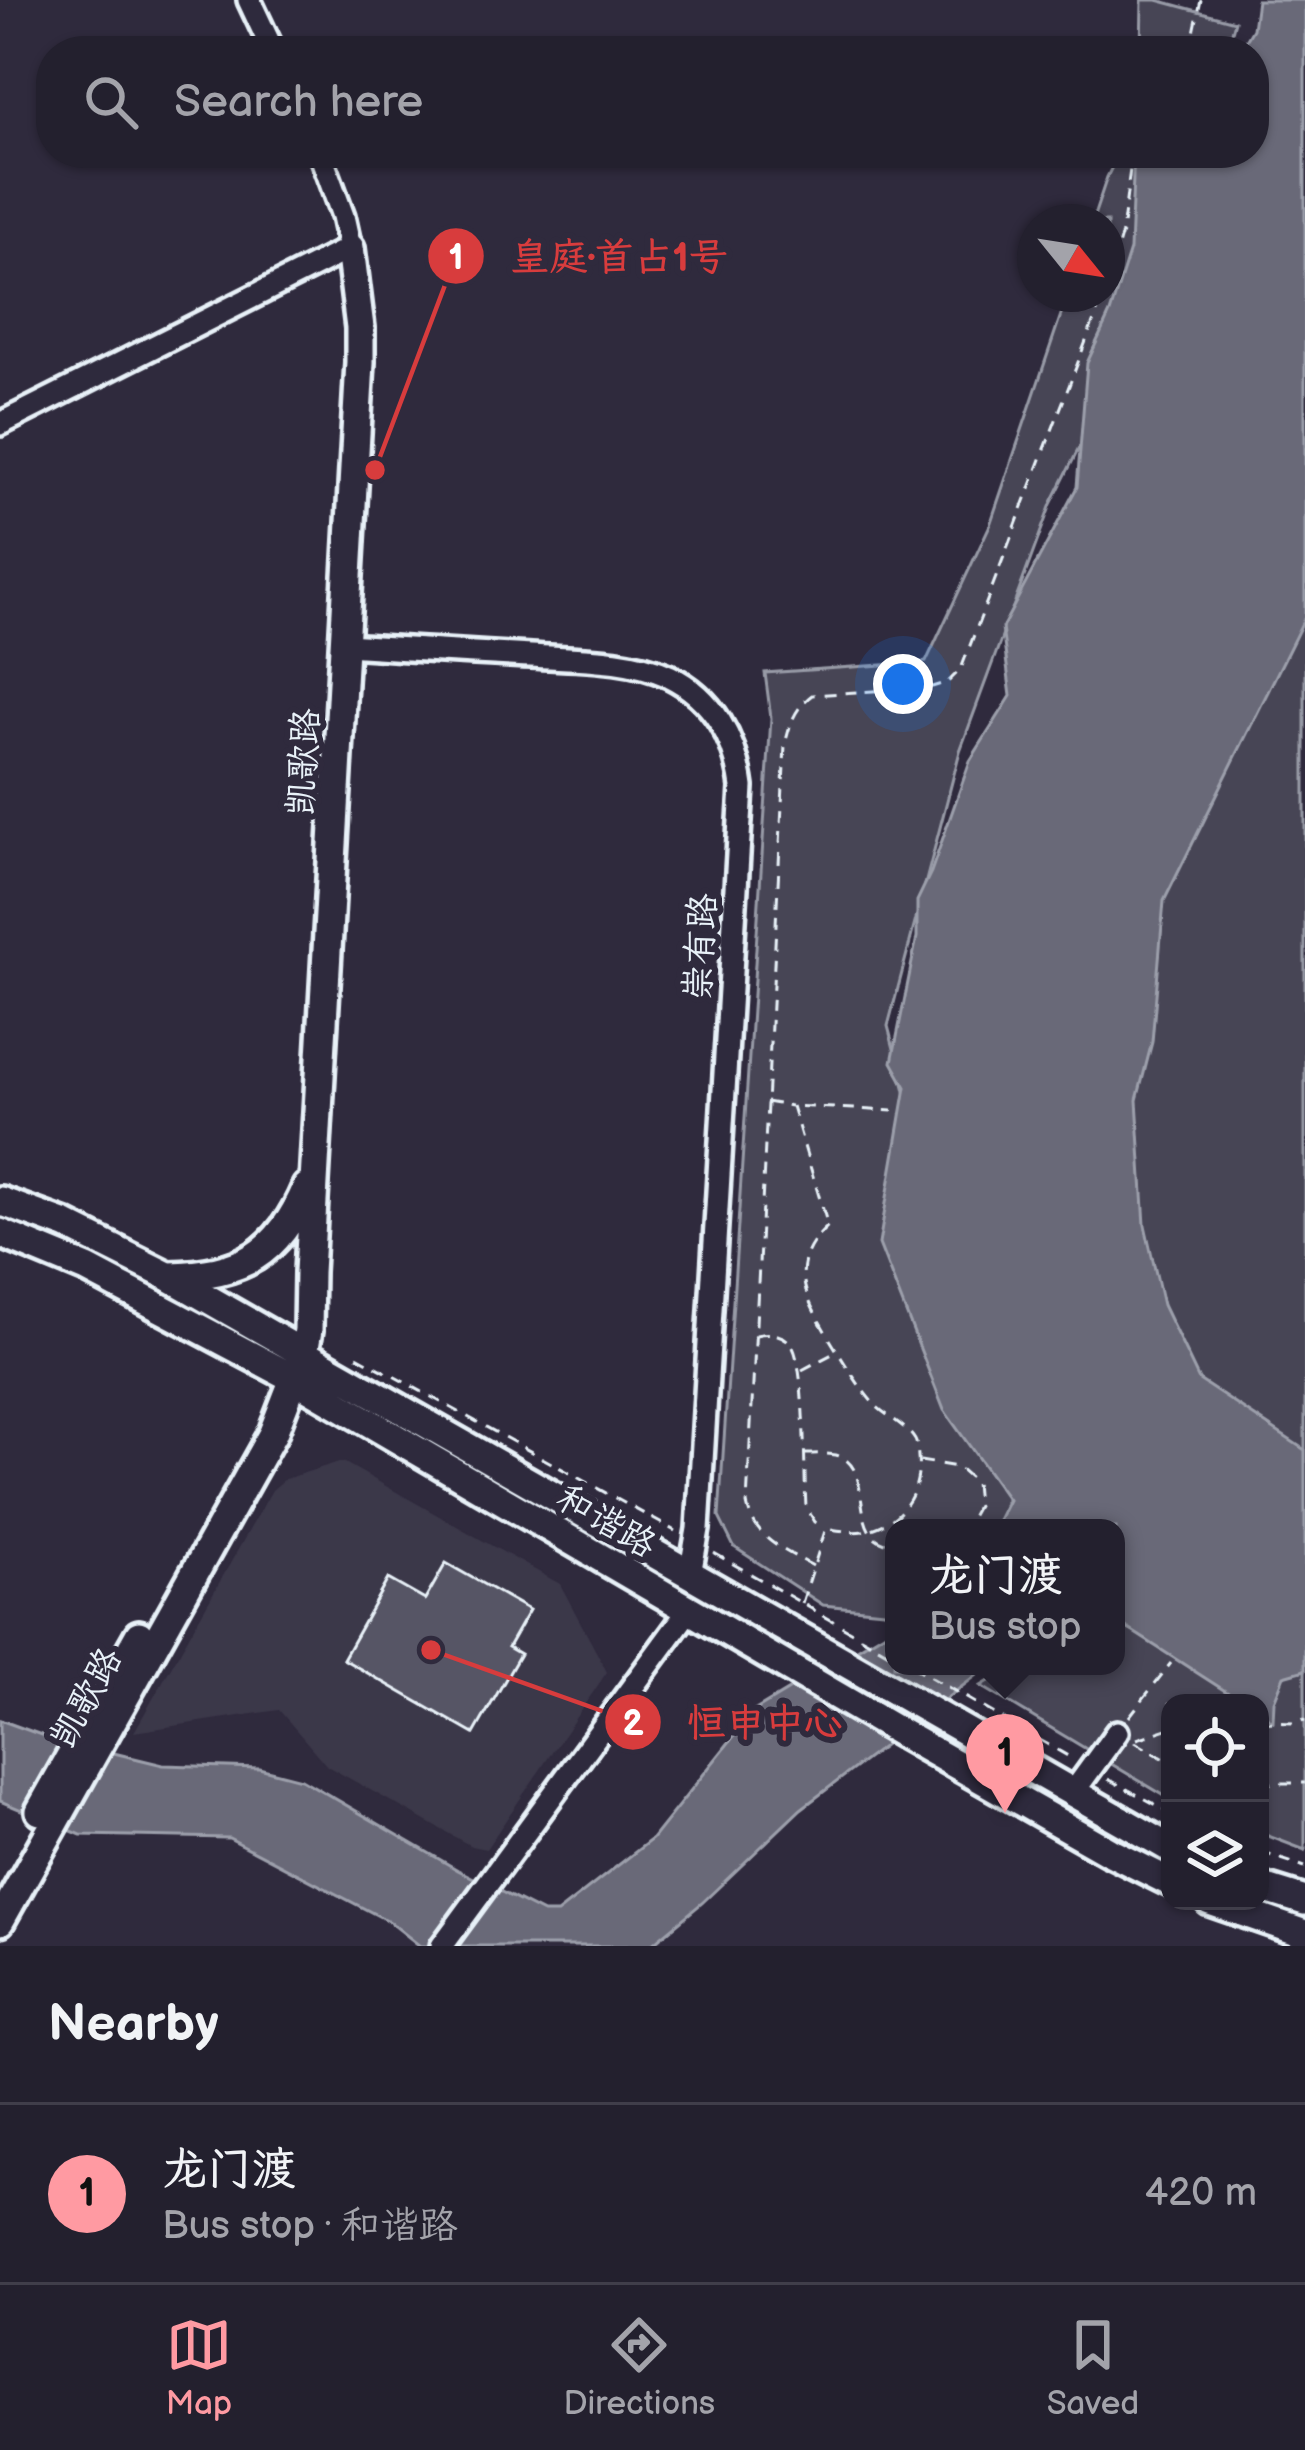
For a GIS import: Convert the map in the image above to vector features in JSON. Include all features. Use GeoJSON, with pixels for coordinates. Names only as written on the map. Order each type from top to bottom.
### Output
{"type":"FeatureCollection","features":[{"type":"Feature","properties":{"kind":"main road","name":"凯歌路"},"geometry":{"type":"LineString","coordinates":[[0,1921],[37,1835],[258,1424],[298,1365],[308,1330],[360,362],[350,248]]}},
{"type":"Feature","properties":{"kind":"main road"},"geometry":{"type":"LineString","coordinates":[[168,1276],[212,1273],[257,1257],[290,1225],[316,1161]]}},
{"type":"Feature","properties":{"kind":"main road","name":"和谐路"},"geometry":{"type":"LineString","coordinates":[[0,1201],[66,1225],[168,1276],[298,1365],[694,1613],[1161,1878]]}},
{"type":"Feature","properties":{"kind":"main road","name":"和谐路"},"geometry":{"type":"LineString","coordinates":[[0,1234],[298,1365],[690,1575],[1161,1843]]}},
{"type":"Feature","properties":{"kind":"main road","name":"凯歌路"},"geometry":{"type":"LineString","coordinates":[[0,1882],[37,1835]]}},
{"type":"Feature","properties":{"kind":"main road"},"geometry":{"type":"LineString","coordinates":[[1269,1890],[1305,1901]]}},
{"type":"Feature","properties":{"kind":"main road"},"geometry":{"type":"LineString","coordinates":[[1236,1910],[1305,1934]]}},
{"type":"Feature","properties":{"kind":"street"},"geometry":{"type":"LineString","coordinates":[[249,0],[266,36]]}},
{"type":"Feature","properties":{"kind":"street","name":"凯歌路"},"geometry":{"type":"LineString","coordinates":[[325,168],[350,248]]}},
{"type":"Feature","properties":{"kind":"street"},"geometry":{"type":"LineString","coordinates":[[0,424],[350,248]]}},
{"type":"Feature","properties":{"kind":"street","name":"崇有路"},"geometry":{"type":"LineString","coordinates":[[345,645],[590,660],[644,668],[691,691],[722,722],[732,740],[742,787],[696,1543],[690,1575]]}},
{"type":"Feature","properties":{"kind":"street"},"geometry":{"type":"LineString","coordinates":[[442,1946],[694,1613]]}},
{"type":"Feature","properties":{"kind":"street"},"geometry":{"type":"LineString","coordinates":[[1072,1794],[1118,1732]]}},
{"type":"Feature","properties":{"kind":"path"},"geometry":{"type":"LineString","coordinates":[[1193,36],[1201,0]]}},
{"type":"Feature","properties":{"kind":"path"},"geometry":{"type":"LineString","coordinates":[[1125,209],[1130,168]]}},
{"type":"Feature","properties":{"kind":"path"},"geometry":{"type":"LineString","coordinates":[[813,1566],[761,1534],[750,1521],[747,1504],[785,746],[799,706],[812,695],[932,687],[962,669],[1097,312]]}},
{"type":"Feature","properties":{"kind":"path"},"geometry":{"type":"LineString","coordinates":[[766,1102],[893,1111]]}},
{"type":"Feature","properties":{"kind":"path"},"geometry":{"type":"LineString","coordinates":[[792,1106],[827,1226],[806,1255],[802,1276],[807,1300],[876,1407],[916,1441],[920,1478],[914,1498],[889,1519]]}},
{"type":"Feature","properties":{"kind":"path"},"geometry":{"type":"LineString","coordinates":[[754,1335],[781,1335],[793,1345],[799,1372],[806,1507],[815,1522],[847,1532],[885,1522]]}},
{"type":"Feature","properties":{"kind":"path"},"geometry":{"type":"LineString","coordinates":[[346,1350],[885,1651]]}},
{"type":"Feature","properties":{"kind":"path"},"geometry":{"type":"LineString","coordinates":[[799,1372],[837,1351]]}},
{"type":"Feature","properties":{"kind":"path"},"geometry":{"type":"LineString","coordinates":[[804,1454],[838,1456],[848,1462],[858,1480],[871,1537],[885,1544]]}},
{"type":"Feature","properties":{"kind":"path"},"geometry":{"type":"LineString","coordinates":[[919,1460],[958,1467],[975,1482],[977,1506],[970,1519]]}},
{"type":"Feature","properties":{"kind":"path"},"geometry":{"type":"LineString","coordinates":[[802,1604],[826,1528]]}},
{"type":"Feature","properties":{"kind":"path"},"geometry":{"type":"LineString","coordinates":[[1118,1732],[1172,1663]]}},
{"type":"Feature","properties":{"kind":"path"},"geometry":{"type":"LineString","coordinates":[[926,1675],[1161,1807]]}},
{"type":"Feature","properties":{"kind":"path"},"geometry":{"type":"LineString","coordinates":[[1269,1722],[1305,1720]]}},
{"type":"Feature","properties":{"kind":"path"},"geometry":{"type":"LineString","coordinates":[[1161,1731],[1132,1740],[1161,1757]]}},
{"type":"Feature","properties":{"kind":"path"},"geometry":{"type":"LineString","coordinates":[[1269,1783],[1305,1784]]}},
{"type":"Feature","properties":{"kind":"path"},"geometry":{"type":"LineString","coordinates":[[1269,1855],[1305,1867]]}},
{"type":"Feature","properties":{"kind":"shaded area"},"geometry":{"type":"Polygon","coordinates":[[[1142,0],[1235,21],[1231,36],[1141,36],[1142,0]]]}},
{"type":"Feature","properties":{"kind":"shaded area"},"geometry":{"type":"Polygon","coordinates":[[[1112,168],[1193,168],[1156,294],[1051,504],[960,751],[888,1026],[1005,1473],[1006,1505],[999,1519],[885,1519],[885,1611],[823,1605],[734,1547],[719,1517],[771,718],[765,673],[926,662],[990,525],[1062,312],[1125,312],[1125,204],[1098,204],[1112,168]]]}},
{"type":"Feature","properties":{"kind":"shaded area"},"geometry":{"type":"Polygon","coordinates":[[[1305,534],[1305,1461],[1195,1425],[1088,1118],[1181,743],[1305,534]]]}},
{"type":"Feature","properties":{"kind":"shaded area"},"geometry":{"type":"Polygon","coordinates":[[[339,1462],[560,1584],[607,1672],[486,1849],[471,1846],[327,1766],[279,1710],[134,1732],[272,1490],[285,1479],[339,1462]]]}},
{"type":"Feature","properties":{"kind":"shaded area"},"geometry":{"type":"Polygon","coordinates":[[[1125,1628],[1222,1677],[1305,1663],[1305,1850],[1269,1836],[1269,1694],[1161,1694],[1161,1794],[981,1686],[999,1675],[1125,1675],[1125,1628]]]}},
{"type":"Feature","properties":{"kind":"water"},"geometry":{"type":"Polygon","coordinates":[[[1257,0],[1305,0],[1305,617],[1164,901],[1152,1042],[1137,1100],[1145,1225],[1163,1305],[1199,1380],[1305,1450],[1305,1670],[1284,1676],[1274,1701],[1273,1721],[1269,1694],[1230,1694],[1125,1627],[1125,1519],[998,1519],[1008,1500],[944,1410],[879,1244],[906,1087],[892,1062],[917,937],[917,901],[970,761],[1011,696],[1002,628],[1077,487],[1087,363],[1110,312],[1125,312],[1133,168],[1269,168],[1269,36],[1249,36],[1257,0]]]}},
{"type":"Feature","properties":{"kind":"water"},"geometry":{"type":"Polygon","coordinates":[[[885,1632],[885,1675],[977,1675],[801,1809],[650,1946],[420,1946],[390,1922],[229,1838],[81,1835],[0,1801],[0,1720],[44,1736],[163,1765],[259,1768],[301,1779],[458,1870],[543,1913],[557,1913],[652,1839],[754,1711],[885,1632]]]}},
{"type":"Feature","properties":{"kind":"building"},"geometry":{"type":"Polygon","coordinates":[[[446,1563],[529,1610],[508,1647],[520,1654],[474,1734],[343,1659],[388,1579],[425,1600],[446,1563]]]}},
{"type":"Feature","properties":{"kind":"place","name":"皇庭·首占1号"},"geometry":{"type":"Point","coordinates":[375,470]}},
{"type":"Feature","properties":{"kind":"place","name":"恒申中心"},"geometry":{"type":"Point","coordinates":[431,1650]}},
{"type":"Feature","properties":{"kind":"place","name":"龙门渡"},"geometry":{"type":"Point","coordinates":[1005,1813]}}]}
